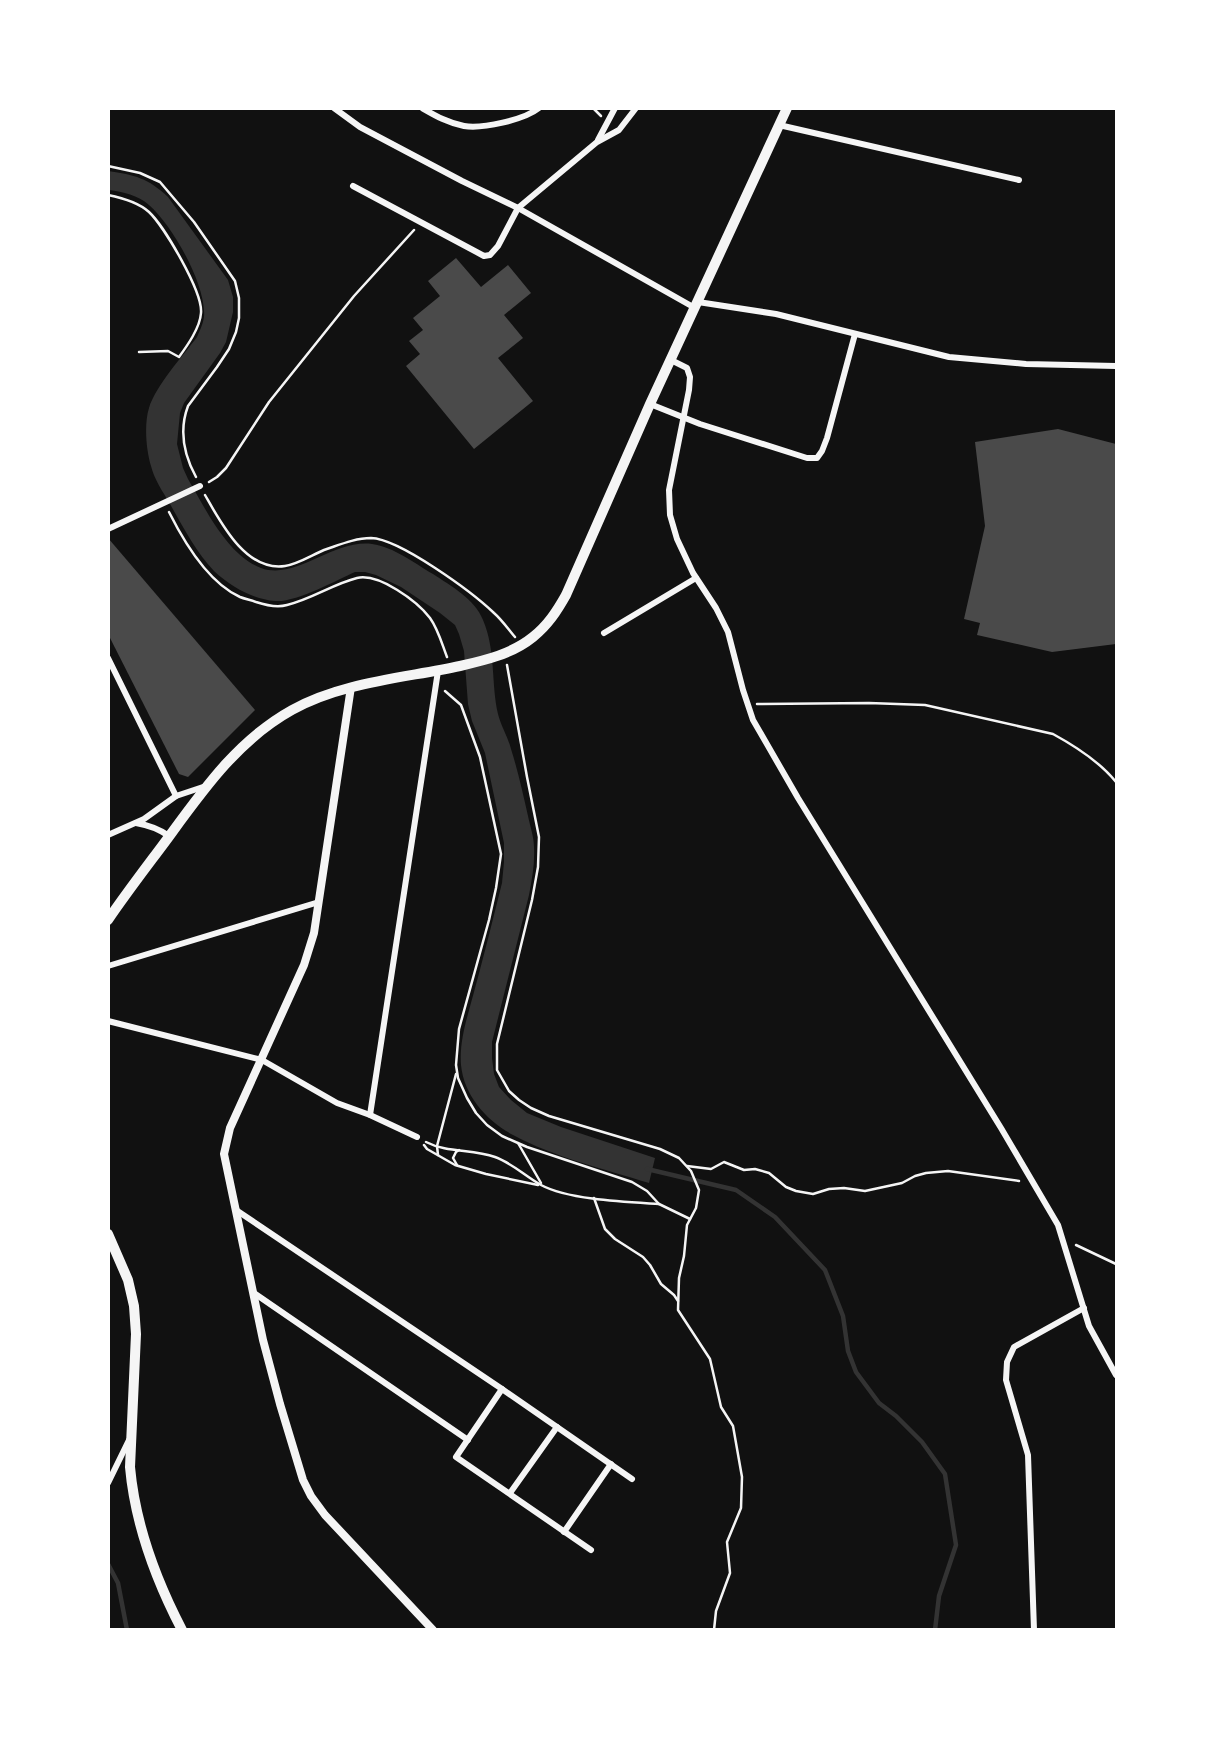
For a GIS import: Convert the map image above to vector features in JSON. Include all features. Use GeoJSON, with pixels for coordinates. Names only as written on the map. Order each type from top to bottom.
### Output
{"type":"FeatureCollection","features":[{"type":"Feature","properties":{"kind":"main road"},"geometry":{"type":"LineString","coordinates":[[108,920],[166,834],[246,743],[275,720],[314,698],[351,687],[438,671],[505,654],[522,645],[549,622],[566,595],[650,404],[787,108]]}},
{"type":"Feature","properties":{"kind":"main road"},"geometry":{"type":"LineString","coordinates":[[108,1234],[128,1280],[134,1306],[136,1334],[130,1468],[136,1512],[168,1601],[182,1629]]}},
{"type":"Feature","properties":{"kind":"street"},"geometry":{"type":"LineString","coordinates":[[334,108],[360,127],[518,208],[696,305],[776,314],[949,357],[1026,364],[1116,366]]}},
{"type":"Feature","properties":{"kind":"street"},"geometry":{"type":"LineString","coordinates":[[422,108],[444,121],[466,127],[502,123],[532,114],[539,108]]}},
{"type":"Feature","properties":{"kind":"street"},"geometry":{"type":"LineString","coordinates":[[597,142],[615,108]]}},
{"type":"Feature","properties":{"kind":"street"},"geometry":{"type":"LineString","coordinates":[[353,186],[484,256],[490,255],[498,246],[518,208],[597,142],[617,131],[636,108]]}},
{"type":"Feature","properties":{"kind":"street"},"geometry":{"type":"LineString","coordinates":[[608,121],[609,128],[617,131]]}},
{"type":"Feature","properties":{"kind":"street"},"geometry":{"type":"LineString","coordinates":[[779,125],[1019,180]]}},
{"type":"Feature","properties":{"kind":"street"},"geometry":{"type":"LineString","coordinates":[[650,404],[684,418],[807,458],[817,458],[827,438],[855,334]]}},
{"type":"Feature","properties":{"kind":"street"},"geometry":{"type":"LineString","coordinates":[[671,360],[689,371],[689,390],[669,489],[670,515],[677,540],[728,632],[747,704],[761,737],[1058,1225],[1088,1326],[1116,1375]]}},
{"type":"Feature","properties":{"kind":"street"},"geometry":{"type":"LineString","coordinates":[[108,529],[200,486]]}},
{"type":"Feature","properties":{"kind":"street"},"geometry":{"type":"LineString","coordinates":[[604,633],[696,578]]}},
{"type":"Feature","properties":{"kind":"street"},"geometry":{"type":"LineString","coordinates":[[108,658],[176,796]]}},
{"type":"Feature","properties":{"kind":"street"},"geometry":{"type":"LineString","coordinates":[[370,1115],[438,671]]}},
{"type":"Feature","properties":{"kind":"street"},"geometry":{"type":"LineString","coordinates":[[351,687],[314,933],[304,965],[230,1128],[225,1145],[225,1166],[279,1404],[310,1496],[325,1516],[433,1629]]}},
{"type":"Feature","properties":{"kind":"street"},"geometry":{"type":"LineString","coordinates":[[108,835],[136,823],[176,796],[207,786]]}},
{"type":"Feature","properties":{"kind":"street"},"geometry":{"type":"LineString","coordinates":[[176,796],[184,795],[190,801],[185,814]]}},
{"type":"Feature","properties":{"kind":"street"},"geometry":{"type":"LineString","coordinates":[[159,808],[156,823],[166,834]]}},
{"type":"Feature","properties":{"kind":"street"},"geometry":{"type":"LineString","coordinates":[[136,823],[166,834]]}},
{"type":"Feature","properties":{"kind":"street"},"geometry":{"type":"LineString","coordinates":[[108,966],[319,902]]}},
{"type":"Feature","properties":{"kind":"street"},"geometry":{"type":"LineString","coordinates":[[108,1021],[262,1060],[337,1103],[417,1137]]}},
{"type":"Feature","properties":{"kind":"street"},"geometry":{"type":"LineString","coordinates":[[236,1210],[502,1388],[632,1479]]}},
{"type":"Feature","properties":{"kind":"street"},"geometry":{"type":"LineString","coordinates":[[254,1293],[468,1440]]}},
{"type":"Feature","properties":{"kind":"street"},"geometry":{"type":"LineString","coordinates":[[1034,1629],[1028,1455],[1006,1380],[1007,1362],[1014,1347],[1084,1308]]}},
{"type":"Feature","properties":{"kind":"street"},"geometry":{"type":"LineString","coordinates":[[502,1388],[456,1457],[591,1550]]}},
{"type":"Feature","properties":{"kind":"street"},"geometry":{"type":"LineString","coordinates":[[510,1493],[557,1427]]}},
{"type":"Feature","properties":{"kind":"street"},"geometry":{"type":"LineString","coordinates":[[108,1483],[132,1435]]}},
{"type":"Feature","properties":{"kind":"street"},"geometry":{"type":"LineString","coordinates":[[564,1532],[611,1464]]}},
{"type":"Feature","properties":{"kind":"path"},"geometry":{"type":"LineString","coordinates":[[108,166],[141,173],[160,182],[194,222],[235,281],[239,298],[236,332],[229,349],[188,406],[184,449],[200,486],[224,528],[240,547],[256,560],[270,565],[288,566],[352,541],[380,539],[411,554],[453,581],[494,613],[522,645]]}},
{"type":"Feature","properties":{"kind":"path"},"geometry":{"type":"LineString","coordinates":[[108,195],[133,202],[150,213],[186,267],[201,312],[197,325],[179,357],[168,351],[139,352]]}},
{"type":"Feature","properties":{"kind":"path"},"geometry":{"type":"LineString","coordinates":[[200,486],[217,477],[226,468],[269,402],[354,296],[421,223]]}},
{"type":"Feature","properties":{"kind":"path"},"geometry":{"type":"LineString","coordinates":[[164,503],[205,569],[239,597],[264,605],[284,606],[358,578],[370,578],[400,592],[420,606],[439,635],[451,668]]}},
{"type":"Feature","properties":{"kind":"path"},"geometry":{"type":"LineString","coordinates":[[505,654],[539,837],[538,867],[532,900],[497,1044],[497,1070],[509,1091],[531,1108],[549,1116],[660,1149],[679,1158],[691,1171],[699,1190],[696,1208],[687,1225],[679,1278],[678,1310],[710,1359],[721,1407],[733,1426],[742,1477],[741,1508],[727,1542],[730,1573],[716,1611],[714,1629]]}},
{"type":"Feature","properties":{"kind":"path"},"geometry":{"type":"LineString","coordinates":[[436,686],[461,705],[480,757],[501,853],[489,920],[459,1029],[456,1065],[467,1098],[487,1125],[502,1136],[565,1161],[632,1182],[647,1191],[659,1204]]}},
{"type":"Feature","properties":{"kind":"path"},"geometry":{"type":"LineString","coordinates":[[747,704],[925,705],[1053,734],[1099,765],[1116,782]]}},
{"type":"Feature","properties":{"kind":"path"},"geometry":{"type":"LineString","coordinates":[[438,1155],[437,1146],[457,1071]]}},
{"type":"Feature","properties":{"kind":"path"},"geometry":{"type":"LineString","coordinates":[[417,1137],[427,1149],[458,1166],[564,1193],[659,1204],[690,1219]]}},
{"type":"Feature","properties":{"kind":"path"},"geometry":{"type":"LineString","coordinates":[[417,1137],[449,1149],[480,1152],[497,1157],[542,1186]]}},
{"type":"Feature","properties":{"kind":"path"},"geometry":{"type":"LineString","coordinates":[[518,1143],[542,1186]]}},
{"type":"Feature","properties":{"kind":"path"},"geometry":{"type":"LineString","coordinates":[[458,1166],[453,1158],[459,1150]]}},
{"type":"Feature","properties":{"kind":"path"},"geometry":{"type":"LineString","coordinates":[[685,1165],[711,1169],[724,1162],[744,1170],[769,1172],[786,1187],[813,1194],[844,1188],[865,1191],[902,1183],[926,1173],[948,1171],[1033,1182]]}},
{"type":"Feature","properties":{"kind":"path"},"geometry":{"type":"LineString","coordinates":[[594,1198],[605,1229],[615,1239],[643,1257],[678,1301]]}},
{"type":"Feature","properties":{"kind":"path"},"geometry":{"type":"LineString","coordinates":[[1063,1240],[1116,1264]]}},
{"type":"Feature","properties":{"kind":"shaded area"},"geometry":{"type":"Polygon","coordinates":[[[108,171],[141,178],[168,197],[228,280],[233,297],[233,312],[226,342],[184,403],[180,413],[177,444],[188,479],[227,542],[249,562],[274,570],[301,565],[343,547],[357,544],[388,548],[447,583],[468,599],[479,612],[490,643],[498,714],[518,774],[533,835],[534,853],[529,895],[492,1042],[494,1074],[499,1087],[527,1113],[655,1158],[649,1183],[529,1143],[494,1123],[472,1097],[463,1076],[461,1046],[502,883],[504,843],[485,753],[468,704],[464,651],[459,634],[455,625],[440,613],[401,587],[376,575],[355,572],[304,595],[275,601],[259,598],[235,587],[214,571],[201,556],[154,476],[146,429],[152,399],[200,330],[204,314],[202,298],[185,254],[167,226],[149,205],[140,199],[109,190],[108,171]]]}},
{"type":"Feature","properties":{"kind":"building"},"geometry":{"type":"Polygon","coordinates":[[[456,258],[481,287],[508,265],[531,293],[504,315],[523,338],[498,358],[533,401],[474,449],[406,366],[420,354],[409,341],[423,330],[413,318],[440,296],[428,281],[456,258]]]}},
{"type":"Feature","properties":{"kind":"building"},"geometry":{"type":"Polygon","coordinates":[[[1058,429],[1116,444],[1116,644],[1052,652],[977,635],[980,623],[964,619],[985,526],[975,442],[1058,429]]]}},
{"type":"Feature","properties":{"kind":"building"},"geometry":{"type":"Polygon","coordinates":[[[108,538],[255,710],[188,777],[179,774],[108,634],[108,538]]]}},
{"type":"Feature","properties":{"kind":"waterway"},"geometry":{"type":"LineString","coordinates":[[647,1169],[736,1190],[775,1217],[825,1270],[843,1316],[848,1351],[856,1372],[879,1403],[922,1442],[945,1474],[956,1545],[939,1596],[935,1630]]}},
{"type":"Feature","properties":{"kind":"waterway"},"geometry":{"type":"LineString","coordinates":[[108,1564],[118,1583],[127,1630]]}}]}
